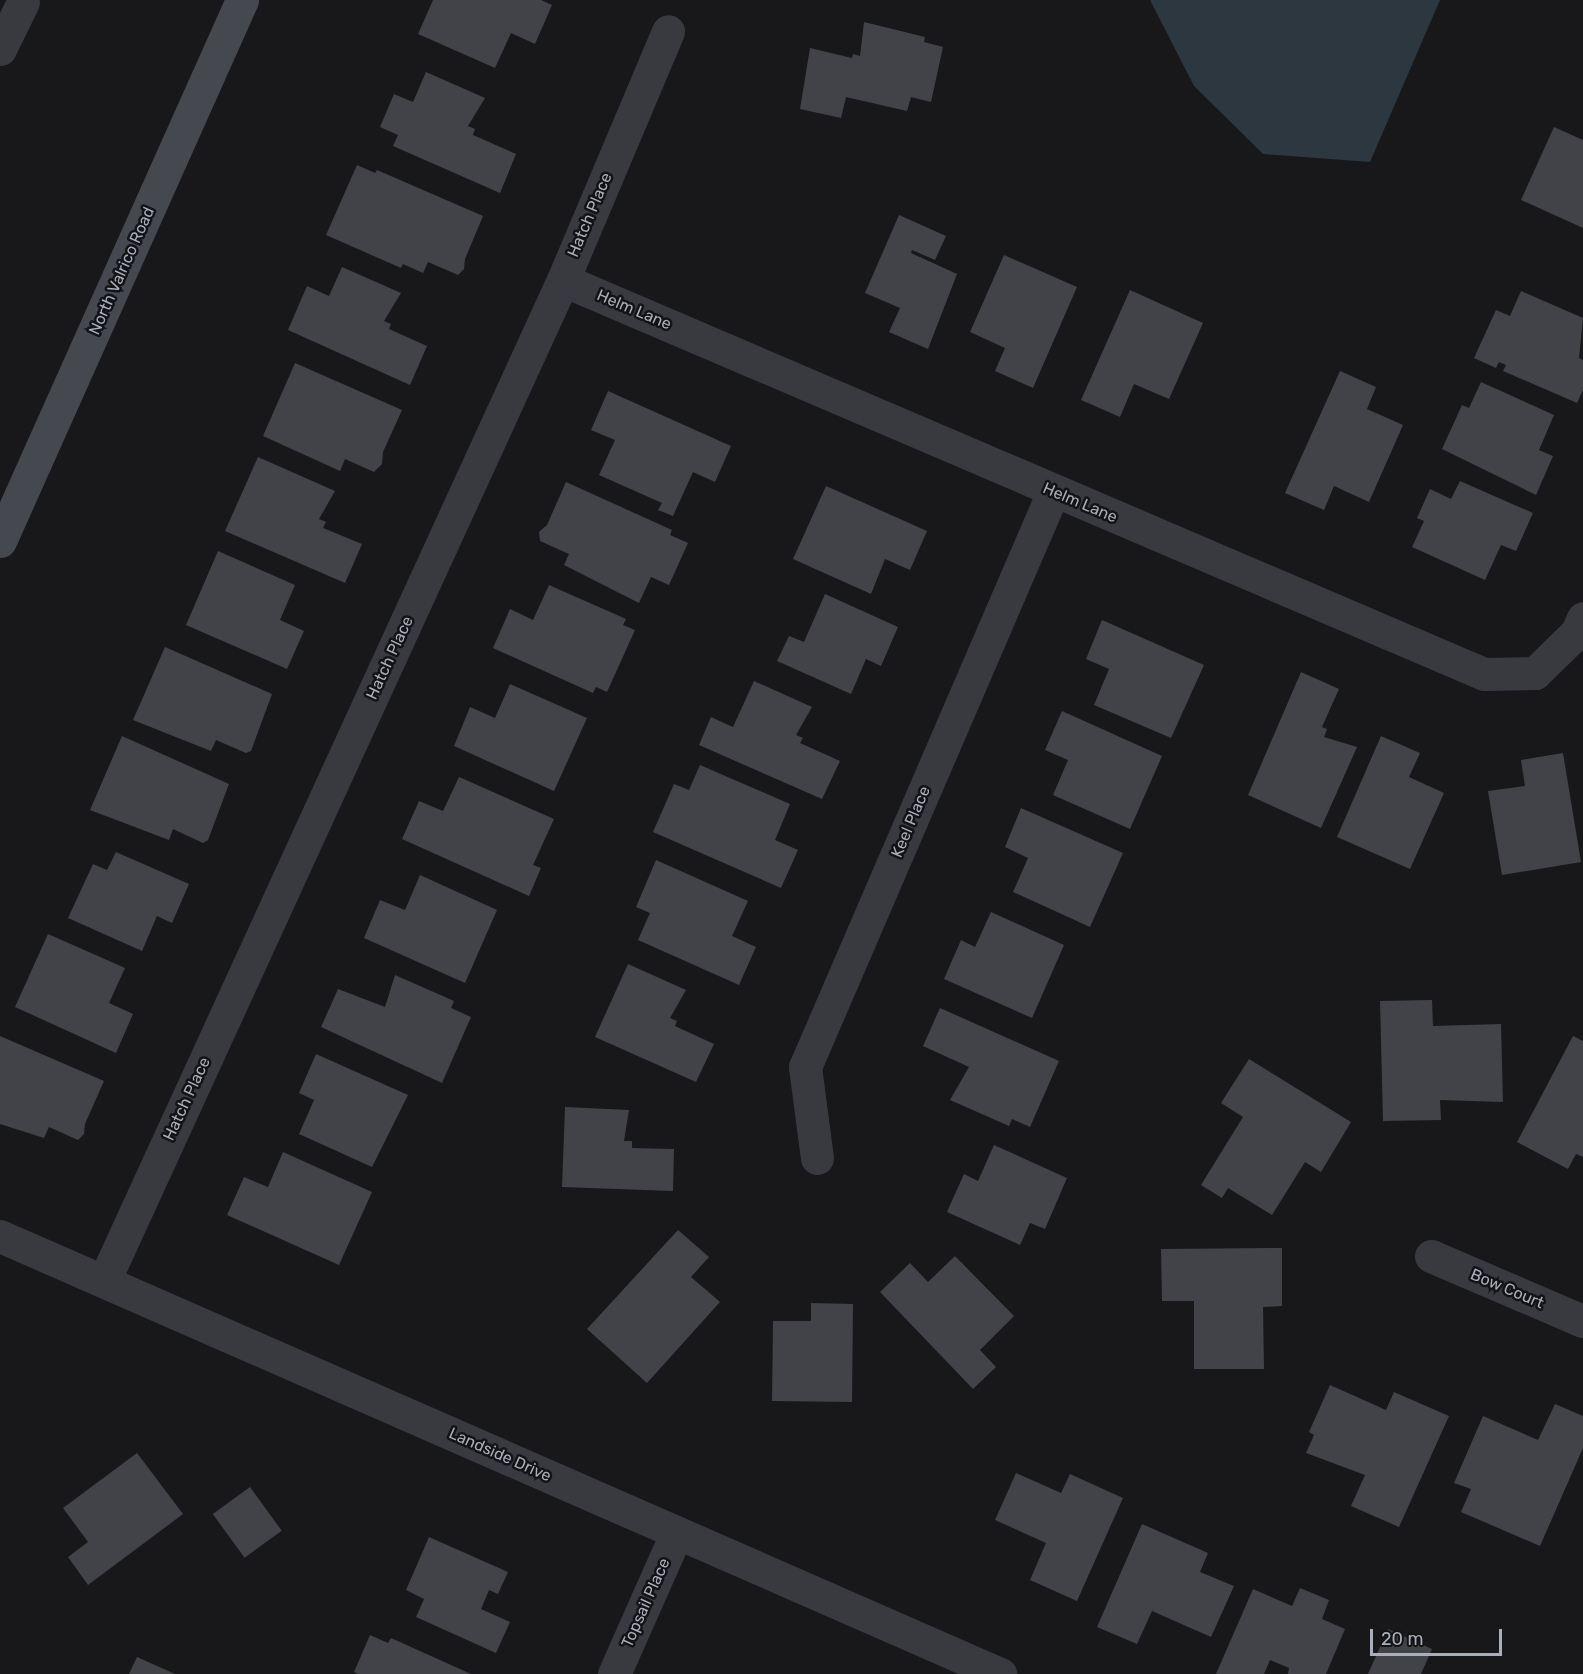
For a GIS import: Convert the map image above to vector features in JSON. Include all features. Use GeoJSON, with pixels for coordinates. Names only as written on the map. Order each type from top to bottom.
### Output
{"type":"FeatureCollection","features":[{"type":"Feature","properties":{"kind":"street","name":"North Valrico Road"},"geometry":{"type":"LineString","coordinates":[[0,541],[242,0]]}},
{"type":"Feature","properties":{"kind":"street"},"geometry":{"type":"LineString","coordinates":[[0,49],[23,2]]}},
{"type":"Feature","properties":{"kind":"street","name":"Hatch Place"},"geometry":{"type":"LineString","coordinates":[[104,1281],[563,280],[668,31]]}},
{"type":"Feature","properties":{"kind":"street","name":"Helm Lane"},"geometry":{"type":"LineString","coordinates":[[563,280],[1053,492],[1484,674],[1535,673],[1577,632],[1583,618]]}},
{"type":"Feature","properties":{"kind":"street","name":"Keel Place"},"geometry":{"type":"LineString","coordinates":[[817,1158],[806,1067],[1053,492]]}},
{"type":"Feature","properties":{"kind":"street","name":"Landside Drive"},"geometry":{"type":"LineString","coordinates":[[0,1236],[1000,1674]]}},
{"type":"Feature","properties":{"kind":"street","name":"Bow Court"},"geometry":{"type":"LineString","coordinates":[[1431,1256],[1583,1321]]}},
{"type":"Feature","properties":{"kind":"street","name":"Topsail Place"},"geometry":{"type":"LineString","coordinates":[[614,1674],[677,1532]]}},
{"type":"Feature","properties":{"kind":"shaded area"},"geometry":{"type":"Polygon","coordinates":[[[1150,0],[1440,0],[1370,162],[1263,154],[1194,86],[1150,0]]]}},
{"type":"Feature","properties":{"kind":"building"},"geometry":{"type":"Polygon","coordinates":[[[433,0],[541,0],[552,5],[535,44],[511,33],[495,68],[418,34],[433,0]]]}},
{"type":"Feature","properties":{"kind":"building"},"geometry":{"type":"Polygon","coordinates":[[[864,22],[925,37],[924,42],[943,47],[931,102],[911,97],[907,111],[846,97],[841,118],[800,109],[810,48],[852,58],[853,54],[860,56],[864,22]]]}},
{"type":"Feature","properties":{"kind":"building"},"geometry":{"type":"Polygon","coordinates":[[[426,72],[485,98],[468,126],[475,129],[473,135],[516,154],[500,193],[393,146],[398,135],[380,127],[394,94],[413,102],[426,72]]]}},
{"type":"Feature","properties":{"kind":"building"},"geometry":{"type":"Polygon","coordinates":[[[1554,127],[1583,140],[1583,228],[1521,200],[1554,127]]]}},
{"type":"Feature","properties":{"kind":"building"},"geometry":{"type":"Polygon","coordinates":[[[357,165],[375,173],[377,170],[483,216],[465,259],[464,269],[458,275],[428,262],[423,273],[403,264],[401,268],[326,235],[357,165]]]}},
{"type":"Feature","properties":{"kind":"building"},"geometry":{"type":"Polygon","coordinates":[[[899,215],[946,236],[935,260],[912,250],[911,253],[957,274],[928,349],[889,332],[900,308],[865,293],[899,215]]]}},
{"type":"Feature","properties":{"kind":"building"},"geometry":{"type":"Polygon","coordinates":[[[1004,255],[1077,287],[1033,388],[995,371],[1005,348],[970,332],[1004,255]]]}},
{"type":"Feature","properties":{"kind":"building"},"geometry":{"type":"Polygon","coordinates":[[[342,267],[401,293],[384,321],[391,324],[389,329],[427,346],[410,385],[288,330],[307,286],[329,296],[342,267]]]}},
{"type":"Feature","properties":{"kind":"building"},"geometry":{"type":"Polygon","coordinates":[[[1130,290],[1203,323],[1169,399],[1134,384],[1120,417],[1081,400],[1130,290]]]}},
{"type":"Feature","properties":{"kind":"building"},"geometry":{"type":"Polygon","coordinates":[[[1521,291],[1583,318],[1579,358],[1583,360],[1583,390],[1577,403],[1503,371],[1506,365],[1499,362],[1496,368],[1474,358],[1496,310],[1510,316],[1521,291]]]}},
{"type":"Feature","properties":{"kind":"building"},"geometry":{"type":"Polygon","coordinates":[[[295,363],[402,410],[383,452],[382,464],[374,472],[345,459],[340,471],[263,436],[295,363]]]}},
{"type":"Feature","properties":{"kind":"building"},"geometry":{"type":"Polygon","coordinates":[[[1340,371],[1376,387],[1367,409],[1403,425],[1369,502],[1334,486],[1324,510],[1285,493],[1340,371]]]}},
{"type":"Feature","properties":{"kind":"building"},"geometry":{"type":"Polygon","coordinates":[[[1481,382],[1554,415],[1539,450],[1553,456],[1536,495],[1442,449],[1462,405],[1469,408],[1481,382]]]}},
{"type":"Feature","properties":{"kind":"building"},"geometry":{"type":"Polygon","coordinates":[[[608,391],[731,446],[715,482],[693,472],[673,516],[658,510],[662,503],[599,475],[615,440],[591,430],[608,391]]]}},
{"type":"Feature","properties":{"kind":"building"},"geometry":{"type":"Polygon","coordinates":[[[258,457],[335,491],[319,519],[326,522],[323,528],[362,544],[345,583],[225,531],[258,457]]]}},
{"type":"Feature","properties":{"kind":"building"},"geometry":{"type":"Polygon","coordinates":[[[1460,481],[1533,513],[1516,551],[1501,545],[1485,580],[1412,547],[1424,521],[1417,518],[1430,489],[1451,499],[1460,481]]]}},
{"type":"Feature","properties":{"kind":"building"},"geometry":{"type":"Polygon","coordinates":[[[566,482],[672,530],[670,535],[688,543],[669,585],[651,577],[639,603],[564,565],[569,554],[540,541],[539,532],[547,525],[566,482]]]}},
{"type":"Feature","properties":{"kind":"building"},"geometry":{"type":"Polygon","coordinates":[[[826,486],[927,531],[910,570],[885,559],[871,594],[793,559],[826,486]]]}},
{"type":"Feature","properties":{"kind":"building"},"geometry":{"type":"Polygon","coordinates":[[[218,551],[295,585],[280,620],[304,631],[287,669],[186,625],[218,551]]]}},
{"type":"Feature","properties":{"kind":"building"},"geometry":{"type":"Polygon","coordinates":[[[549,585],[626,619],[623,625],[635,630],[607,692],[596,687],[593,693],[493,648],[510,609],[533,620],[549,585]]]}},
{"type":"Feature","properties":{"kind":"building"},"geometry":{"type":"Polygon","coordinates":[[[825,594],[898,627],[881,666],[866,659],[851,694],[777,661],[789,636],[804,642],[825,594]]]}},
{"type":"Feature","properties":{"kind":"building"},"geometry":{"type":"Polygon","coordinates":[[[1102,620],[1204,665],[1171,738],[1094,705],[1109,669],[1086,659],[1102,620]]]}},
{"type":"Feature","properties":{"kind":"building"},"geometry":{"type":"Polygon","coordinates":[[[165,647],[272,694],[251,751],[246,753],[216,740],[211,751],[133,720],[165,647]]]}},
{"type":"Feature","properties":{"kind":"building"},"geometry":{"type":"Polygon","coordinates":[[[1301,672],[1339,689],[1322,727],[1327,729],[1324,737],[1357,747],[1321,828],[1248,795],[1301,672]]]}},
{"type":"Feature","properties":{"kind":"building"},"geometry":{"type":"Polygon","coordinates":[[[754,681],[812,707],[796,735],[803,738],[800,743],[840,761],[822,799],[699,745],[711,717],[733,727],[754,681]]]}},
{"type":"Feature","properties":{"kind":"building"},"geometry":{"type":"Polygon","coordinates":[[[510,684],[587,718],[554,791],[454,746],[470,707],[495,718],[510,684]]]}},
{"type":"Feature","properties":{"kind":"building"},"geometry":{"type":"Polygon","coordinates":[[[1062,711],[1162,756],[1130,829],[1053,795],[1068,760],[1045,750],[1062,711]]]}},
{"type":"Feature","properties":{"kind":"building"},"geometry":{"type":"Polygon","coordinates":[[[122,736],[229,784],[208,840],[203,843],[173,829],[169,840],[90,810],[122,736]]]}},
{"type":"Feature","properties":{"kind":"building"},"geometry":{"type":"Polygon","coordinates":[[[1381,736],[1420,753],[1409,777],[1444,793],[1410,869],[1337,837],[1381,736]]]}},
{"type":"Feature","properties":{"kind":"building"},"geometry":{"type":"Polygon","coordinates":[[[1563,753],[1581,862],[1502,875],[1488,791],[1525,786],[1521,760],[1563,753]]]}},
{"type":"Feature","properties":{"kind":"building"},"geometry":{"type":"Polygon","coordinates":[[[700,765],[790,804],[775,840],[798,850],[781,888],[653,832],[674,784],[689,790],[700,765]]]}},
{"type":"Feature","properties":{"kind":"building"},"geometry":{"type":"Polygon","coordinates":[[[459,777],[554,819],[533,865],[541,868],[529,896],[402,839],[419,801],[443,811],[459,777]]]}},
{"type":"Feature","properties":{"kind":"building"},"geometry":{"type":"Polygon","coordinates":[[[1021,808],[1123,853],[1090,927],[1013,892],[1028,858],[1005,847],[1021,808]]]}},
{"type":"Feature","properties":{"kind":"building"},"geometry":{"type":"Polygon","coordinates":[[[116,852],[189,884],[172,923],[157,916],[142,951],[68,918],[93,864],[107,870],[116,852]]]}},
{"type":"Feature","properties":{"kind":"building"},"geometry":{"type":"Polygon","coordinates":[[[656,860],[748,901],[732,936],[756,947],[739,985],[638,940],[650,913],[636,907],[656,860]]]}},
{"type":"Feature","properties":{"kind":"building"},"geometry":{"type":"Polygon","coordinates":[[[420,875],[497,910],[465,983],[364,938],[380,900],[405,910],[420,875]]]}},
{"type":"Feature","properties":{"kind":"building"},"geometry":{"type":"Polygon","coordinates":[[[991,912],[1064,945],[1032,1018],[944,979],[961,940],[975,947],[991,912]]]}},
{"type":"Feature","properties":{"kind":"building"},"geometry":{"type":"Polygon","coordinates":[[[48,934],[125,968],[109,1003],[133,1014],[116,1053],[15,1007],[48,934]]]}},
{"type":"Feature","properties":{"kind":"building"},"geometry":{"type":"Polygon","coordinates":[[[628,964],[686,990],[670,1018],[677,1021],[675,1026],[714,1044],[696,1082],[595,1037],[628,964]]]}},
{"type":"Feature","properties":{"kind":"building"},"geometry":{"type":"Polygon","coordinates":[[[395,975],[454,1001],[451,1008],[471,1017],[442,1083],[321,1027],[338,989],[385,1007],[395,975]]]}},
{"type":"Feature","properties":{"kind":"building"},"geometry":{"type":"Polygon","coordinates":[[[1432,1000],[1433,1026],[1501,1024],[1503,1102],[1440,1100],[1441,1120],[1383,1121],[1380,1001],[1432,1000]]]}},
{"type":"Feature","properties":{"kind":"building"},"geometry":{"type":"Polygon","coordinates":[[[940,1008],[1059,1061],[1030,1127],[1012,1119],[1009,1126],[950,1100],[969,1067],[923,1046],[940,1008]]]}},
{"type":"Feature","properties":{"kind":"building"},"geometry":{"type":"Polygon","coordinates":[[[0,1036],[104,1081],[85,1124],[84,1134],[78,1140],[49,1127],[44,1138],[0,1124],[0,1036]]]}},
{"type":"Feature","properties":{"kind":"building"},"geometry":{"type":"Polygon","coordinates":[[[1573,1036],[1583,1041],[1583,1157],[1576,1154],[1568,1169],[1517,1142],[1573,1036]]]}},
{"type":"Feature","properties":{"kind":"building"},"geometry":{"type":"Polygon","coordinates":[[[316,1054],[408,1095],[372,1167],[299,1134],[314,1100],[299,1093],[316,1054]]]}},
{"type":"Feature","properties":{"kind":"building"},"geometry":{"type":"Polygon","coordinates":[[[1249,1059],[1351,1122],[1321,1172],[1305,1162],[1272,1215],[1228,1188],[1222,1198],[1201,1185],[1243,1117],[1221,1103],[1249,1059]]]}},
{"type":"Feature","properties":{"kind":"building"},"geometry":{"type":"Polygon","coordinates":[[[565,1107],[629,1110],[624,1141],[632,1141],[632,1148],[674,1149],[673,1191],[562,1187],[565,1107]]]}},
{"type":"Feature","properties":{"kind":"building"},"geometry":{"type":"Polygon","coordinates":[[[994,1145],[1067,1178],[1045,1229],[1030,1223],[1020,1245],[947,1212],[964,1174],[978,1181],[994,1145]]]}},
{"type":"Feature","properties":{"kind":"building"},"geometry":{"type":"Polygon","coordinates":[[[283,1152],[372,1192],[339,1265],[227,1215],[244,1177],[268,1187],[283,1152]]]}},
{"type":"Feature","properties":{"kind":"building"},"geometry":{"type":"Polygon","coordinates":[[[678,1230],[709,1257],[691,1277],[720,1302],[647,1383],[587,1329],[678,1230]]]}},
{"type":"Feature","properties":{"kind":"building"},"geometry":{"type":"Polygon","coordinates":[[[1282,1248],[1282,1306],[1263,1307],[1264,1369],[1194,1369],[1194,1301],[1162,1301],[1161,1249],[1282,1248]]]}},
{"type":"Feature","properties":{"kind":"building"},"geometry":{"type":"Polygon","coordinates":[[[955,1256],[1014,1316],[980,1350],[996,1367],[973,1389],[880,1292],[910,1263],[928,1282],[955,1256]]]}},
{"type":"Feature","properties":{"kind":"building"},"geometry":{"type":"Polygon","coordinates":[[[811,1303],[853,1304],[852,1402],[772,1401],[773,1321],[811,1321],[811,1303]]]}},
{"type":"Feature","properties":{"kind":"building"},"geometry":{"type":"Polygon","coordinates":[[[1330,1385],[1386,1410],[1394,1392],[1449,1416],[1399,1527],[1351,1506],[1365,1475],[1306,1453],[1314,1435],[1309,1432],[1330,1385]]]}},
{"type":"Feature","properties":{"kind":"building"},"geometry":{"type":"Polygon","coordinates":[[[1555,1404],[1583,1416],[1583,1448],[1540,1546],[1461,1512],[1471,1489],[1454,1483],[1483,1416],[1538,1440],[1555,1404]]]}},
{"type":"Feature","properties":{"kind":"building"},"geometry":{"type":"Polygon","coordinates":[[[137,1453],[183,1514],[88,1585],[68,1557],[88,1542],[63,1508],[137,1453]]]}},
{"type":"Feature","properties":{"kind":"building"},"geometry":{"type":"Polygon","coordinates":[[[1016,1473],[1061,1493],[1070,1474],[1123,1498],[1077,1601],[1030,1580],[1046,1543],[995,1520],[1016,1473]]]}},
{"type":"Feature","properties":{"kind":"building"},"geometry":{"type":"Polygon","coordinates":[[[250,1487],[282,1531],[245,1558],[213,1514],[250,1487]]]}},
{"type":"Feature","properties":{"kind":"building"},"geometry":{"type":"Polygon","coordinates":[[[1142,1524],[1208,1553],[1200,1572],[1234,1586],[1211,1637],[1152,1611],[1137,1644],[1097,1627],[1142,1524]]]}},
{"type":"Feature","properties":{"kind":"building"},"geometry":{"type":"Polygon","coordinates":[[[429,1537],[508,1572],[498,1594],[489,1590],[481,1609],[510,1622],[496,1653],[416,1617],[424,1599],[406,1590],[429,1537]]]}},
{"type":"Feature","properties":{"kind":"building"},"geometry":{"type":"Polygon","coordinates":[[[1300,1588],[1329,1600],[1322,1619],[1345,1629],[1326,1674],[1288,1674],[1289,1668],[1270,1660],[1264,1674],[1216,1674],[1253,1589],[1292,1606],[1300,1588]]]}},
{"type":"Feature","properties":{"kind":"building"},"geometry":{"type":"Polygon","coordinates":[[[1388,1629],[1432,1649],[1421,1674],[1368,1674],[1388,1629]]]}},
{"type":"Feature","properties":{"kind":"building"},"geometry":{"type":"Polygon","coordinates":[[[370,1635],[388,1643],[391,1638],[471,1674],[358,1674],[354,1672],[370,1635]]]}},
{"type":"Feature","properties":{"kind":"building"},"geometry":{"type":"Polygon","coordinates":[[[137,1657],[175,1674],[129,1674],[137,1657]]]}}]}
